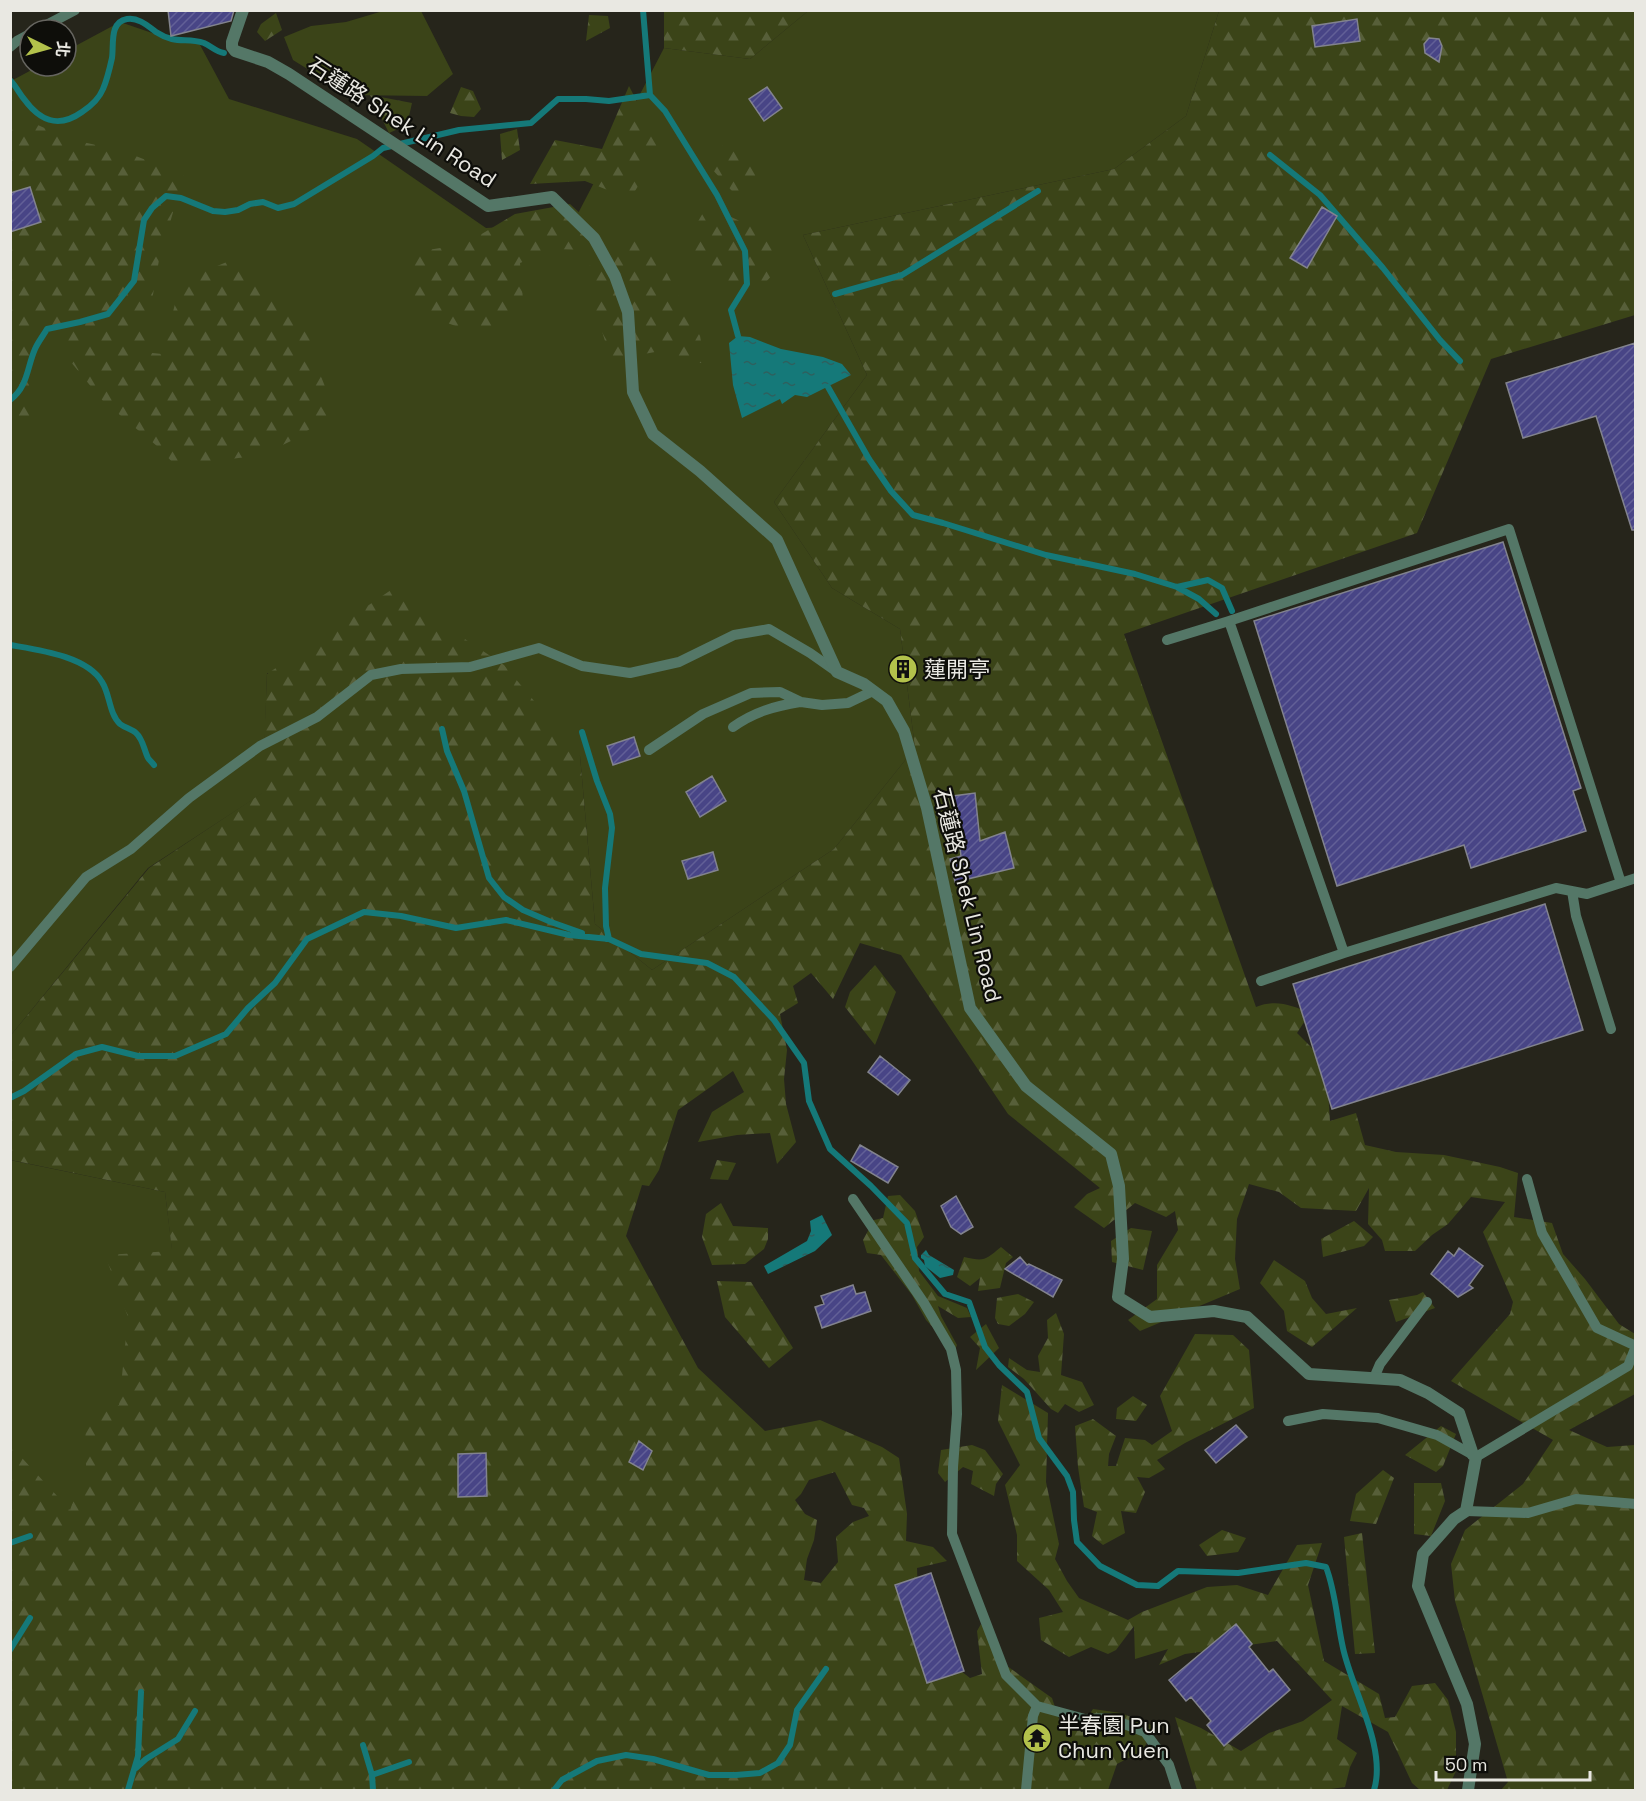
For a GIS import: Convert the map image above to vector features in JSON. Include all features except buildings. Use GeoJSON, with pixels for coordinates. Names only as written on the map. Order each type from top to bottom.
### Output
{"type":"FeatureCollection","features":[{"type":"Feature","properties":{"kind":"street","name":"石蓮路 Shek Lin Road"},"geometry":{"type":"LineString","coordinates":[[243,10],[232,42],[232,48],[235,51],[268,62],[289,74],[488,206],[552,196],[594,238],[615,276],[628,312],[633,392],[653,434],[700,471],[777,540],[837,672],[864,684],[887,701],[904,732],[927,808],[970,1008],[1026,1086],[1111,1154],[1119,1186],[1124,1259],[1118,1297],[1150,1317],[1214,1311],[1247,1317],[1310,1374],[1400,1380],[1428,1393],[1459,1413],[1474,1456],[1466,1511]]}},
{"type":"Feature","properties":{"kind":"street"},"geometry":{"type":"LineString","coordinates":[[1466,1511],[1454,1519],[1423,1554],[1418,1586],[1467,1704],[1475,1744],[1468,1791]]}},
{"type":"Feature","properties":{"kind":"lane"},"geometry":{"type":"LineString","coordinates":[[60,18],[75,10]]}},
{"type":"Feature","properties":{"kind":"lane"},"geometry":{"type":"LineString","coordinates":[[1167,640],[1509,530],[1621,883]]}},
{"type":"Feature","properties":{"kind":"lane"},"geometry":{"type":"LineString","coordinates":[[1229,621],[1344,953]]}},
{"type":"Feature","properties":{"kind":"lane"},"geometry":{"type":"LineString","coordinates":[[10,967],[86,877],[130,849],[189,798],[260,746],[317,717],[371,675],[400,669],[470,667],[539,648],[582,666],[630,673],[679,662],[734,635],[769,629],[837,672]]}},
{"type":"Feature","properties":{"kind":"lane"},"geometry":{"type":"LineString","coordinates":[[733,727],[747,717],[776,706],[801,702],[822,705],[848,703],[873,691]]}},
{"type":"Feature","properties":{"kind":"lane"},"geometry":{"type":"LineString","coordinates":[[649,750],[703,714],[751,693],[780,692],[801,702]]}},
{"type":"Feature","properties":{"kind":"lane"},"geometry":{"type":"LineString","coordinates":[[1261,981],[1556,888],[1587,894],[1635,878]]}},
{"type":"Feature","properties":{"kind":"lane"},"geometry":{"type":"LineString","coordinates":[[1572,891],[1576,916],[1611,1029]]}},
{"type":"Feature","properties":{"kind":"lane"},"geometry":{"type":"LineString","coordinates":[[1288,1421],[1323,1414],[1378,1418],[1437,1435],[1474,1456],[1628,1366],[1635,1346],[1597,1328],[1542,1233],[1527,1179]]}},
{"type":"Feature","properties":{"kind":"lane"},"geometry":{"type":"LineString","coordinates":[[853,1199],[924,1303],[951,1349],[956,1370],[957,1414],[952,1534],[1006,1675],[1037,1707],[1085,1719],[1109,1718],[1145,1732],[1169,1765],[1177,1791]]}},
{"type":"Feature","properties":{"kind":"lane"},"geometry":{"type":"LineString","coordinates":[[1374,1378],[1380,1364],[1427,1302]]}},
{"type":"Feature","properties":{"kind":"lane"},"geometry":{"type":"LineString","coordinates":[[1466,1511],[1528,1513],[1576,1499],[1635,1504]]}},
{"type":"Feature","properties":{"kind":"lane"},"geometry":{"type":"LineString","coordinates":[[1026,1791],[1033,1716],[1037,1707]]}},
{"type":"Feature","properties":{"kind":"green space"},"geometry":{"type":"Polygon","coordinates":[[[664,10],[808,11],[750,59],[664,48],[664,10]]]}},
{"type":"Feature","properties":{"kind":"green space"},"geometry":{"type":"Polygon","coordinates":[[[383,11],[421,11],[453,74],[427,96],[349,95],[293,60],[284,37],[311,26],[346,22],[383,11]]]}},
{"type":"Feature","properties":{"kind":"green space"},"geometry":{"type":"Polygon","coordinates":[[[808,11],[1219,11],[1186,116],[1114,169],[803,235],[867,375],[774,502],[832,588],[900,629],[915,748],[834,849],[652,970],[595,924],[580,756],[267,673],[263,793],[148,868],[11,1035],[11,81],[18,77],[78,78],[78,45],[120,22],[161,36],[199,43],[229,99],[357,139],[486,228],[573,223],[664,48],[750,59],[808,11]]]}},
{"type":"Feature","properties":{"kind":"green space"},"geometry":{"type":"Polygon","coordinates":[[[1219,11],[1635,11],[1635,315],[1491,359],[1417,533],[1124,634],[1256,1007],[1277,1003],[1290,1005],[1310,1013],[1297,1033],[1326,1062],[1330,1121],[1356,1113],[1365,1145],[1396,1152],[1444,1155],[1518,1173],[1514,1217],[1552,1223],[1563,1254],[1619,1324],[1635,1334],[1635,1394],[1569,1430],[1607,1447],[1635,1445],[1635,1790],[1501,1790],[1508,1782],[1455,1601],[1451,1564],[1465,1530],[1523,1484],[1553,1440],[1451,1381],[1510,1314],[1513,1302],[1483,1232],[1505,1202],[1471,1197],[1448,1224],[1415,1251],[1385,1251],[1382,1240],[1368,1224],[1369,1188],[1356,1211],[1301,1208],[1279,1192],[1249,1184],[1237,1219],[1235,1259],[1240,1289],[1140,1331],[1128,1320],[1157,1299],[1157,1265],[1178,1230],[1175,1211],[1166,1217],[1135,1203],[1104,1228],[1074,1207],[1087,1194],[1100,1188],[1008,1114],[901,955],[860,943],[833,999],[811,973],[793,986],[798,1003],[780,1014],[787,1050],[784,1079],[786,1104],[796,1142],[777,1164],[770,1133],[737,1135],[698,1142],[712,1112],[744,1092],[733,1071],[678,1110],[659,1170],[649,1186],[642,1185],[626,1236],[698,1368],[765,1431],[820,1420],[882,1447],[899,1458],[907,1514],[906,1541],[933,1547],[947,1561],[917,1568],[918,1598],[932,1649],[970,1678],[982,1674],[977,1631],[981,1624],[1007,1666],[1052,1698],[1061,1725],[1080,1729],[1093,1709],[1121,1713],[1156,1727],[1142,1751],[1117,1764],[1108,1790],[11,1790],[10,1445],[70,1510],[86,1466],[85,1411],[119,1405],[128,1317],[105,1255],[172,1251],[165,1192],[11,1160],[11,1035],[149,868],[262,793],[267,674],[391,590],[504,665],[580,756],[595,924],[652,970],[834,849],[915,748],[900,629],[832,588],[774,502],[867,375],[803,235],[1114,169],[1186,116],[1219,11]],[[835,1472],[809,1480],[795,1500],[805,1514],[817,1520],[804,1580],[821,1583],[838,1562],[836,1537],[853,1522],[869,1516],[864,1508],[852,1505],[835,1472]]]}},
{"type":"Feature","properties":{"kind":"green space"},"geometry":{"type":"Polygon","coordinates":[[[276,13],[282,30],[265,41],[257,32],[261,24],[276,13]]]}},
{"type":"Feature","properties":{"kind":"green space"},"geometry":{"type":"Polygon","coordinates":[[[589,15],[608,16],[610,28],[586,41],[589,15]]]}},
{"type":"Feature","properties":{"kind":"green space"},"geometry":{"type":"Polygon","coordinates":[[[629,86],[661,149],[630,199],[585,181],[530,184],[555,140],[602,149],[629,86]]]}},
{"type":"Feature","properties":{"kind":"green space"},"geometry":{"type":"Polygon","coordinates":[[[461,87],[473,91],[481,109],[474,117],[450,113],[461,87]]]}},
{"type":"Feature","properties":{"kind":"green space"},"geometry":{"type":"Polygon","coordinates":[[[370,95],[412,103],[407,125],[389,133],[370,95]]]}},
{"type":"Feature","properties":{"kind":"green space"},"geometry":{"type":"Polygon","coordinates":[[[10,110],[20,117],[69,139],[123,151],[184,175],[159,260],[143,352],[162,354],[181,281],[234,259],[313,335],[311,351],[335,412],[295,439],[262,455],[176,466],[157,446],[102,400],[30,312],[33,429],[11,415],[10,110]]]}},
{"type":"Feature","properties":{"kind":"green space"},"geometry":{"type":"Polygon","coordinates":[[[517,129],[520,150],[502,160],[500,134],[517,129]]]}},
{"type":"Feature","properties":{"kind":"green space"},"geometry":{"type":"Polygon","coordinates":[[[724,142],[760,171],[754,186],[742,202],[711,168],[724,142]]]}},
{"type":"Feature","properties":{"kind":"green space"},"geometry":{"type":"Polygon","coordinates":[[[570,204],[602,234],[590,250],[554,249],[520,263],[523,300],[484,336],[419,313],[403,254],[465,244],[515,214],[570,204]]]}},
{"type":"Feature","properties":{"kind":"green space"},"geometry":{"type":"Polygon","coordinates":[[[707,206],[773,236],[778,269],[762,286],[728,282],[696,269],[685,244],[707,206]]]}},
{"type":"Feature","properties":{"kind":"green space"},"geometry":{"type":"Polygon","coordinates":[[[629,235],[651,243],[700,336],[705,363],[687,363],[655,352],[611,360],[583,271],[629,235]]]}},
{"type":"Feature","properties":{"kind":"green space"},"geometry":{"type":"Polygon","coordinates":[[[875,965],[896,992],[875,1045],[845,1007],[850,992],[875,965]]]}},
{"type":"Feature","properties":{"kind":"green space"},"geometry":{"type":"Polygon","coordinates":[[[10,1160],[165,1192],[209,1547],[11,1790],[10,1160]]]}},
{"type":"Feature","properties":{"kind":"green space"},"geometry":{"type":"Polygon","coordinates":[[[717,1160],[736,1163],[728,1180],[710,1179],[717,1160]]]}},
{"type":"Feature","properties":{"kind":"green space"},"geometry":{"type":"Polygon","coordinates":[[[900,1195],[915,1211],[924,1237],[917,1247],[919,1271],[938,1296],[967,1308],[971,1317],[958,1318],[938,1306],[957,1345],[955,1350],[926,1320],[912,1295],[881,1255],[867,1253],[863,1240],[874,1220],[883,1218],[888,1196],[900,1195]]]}},
{"type":"Feature","properties":{"kind":"green space"},"geometry":{"type":"Polygon","coordinates":[[[721,1203],[733,1226],[768,1228],[768,1239],[764,1249],[745,1264],[712,1265],[702,1237],[706,1214],[721,1203]]]}},
{"type":"Feature","properties":{"kind":"green space"},"geometry":{"type":"Polygon","coordinates":[[[1354,1221],[1373,1237],[1364,1246],[1323,1257],[1321,1239],[1354,1221]]]}},
{"type":"Feature","properties":{"kind":"green space"},"geometry":{"type":"Polygon","coordinates":[[[1131,1228],[1152,1231],[1143,1270],[1112,1262],[1111,1241],[1131,1228]]]}},
{"type":"Feature","properties":{"kind":"green space"},"geometry":{"type":"Polygon","coordinates":[[[1001,1247],[1013,1257],[1006,1263],[1000,1288],[978,1291],[980,1278],[970,1286],[957,1277],[964,1257],[984,1259],[1001,1247]]]}},
{"type":"Feature","properties":{"kind":"green space"},"geometry":{"type":"Polygon","coordinates":[[[1274,1260],[1305,1281],[1312,1298],[1326,1314],[1357,1308],[1312,1347],[1287,1331],[1284,1311],[1260,1283],[1274,1260]]]}},
{"type":"Feature","properties":{"kind":"green space"},"geometry":{"type":"Polygon","coordinates":[[[717,1281],[751,1282],[793,1348],[769,1368],[725,1317],[717,1281]]]}},
{"type":"Feature","properties":{"kind":"green space"},"geometry":{"type":"Polygon","coordinates":[[[1423,1292],[1435,1308],[1396,1322],[1389,1300],[1423,1292]]]}},
{"type":"Feature","properties":{"kind":"green space"},"geometry":{"type":"Polygon","coordinates":[[[1018,1294],[1034,1302],[1025,1314],[1009,1326],[998,1324],[995,1318],[997,1298],[1018,1294]]]}},
{"type":"Feature","properties":{"kind":"green space"},"geometry":{"type":"Polygon","coordinates":[[[1056,1313],[1064,1334],[1061,1375],[1082,1382],[1094,1405],[1079,1412],[1065,1404],[1058,1413],[1051,1409],[1024,1379],[1008,1367],[1009,1358],[1027,1370],[1040,1372],[1038,1356],[1048,1338],[1047,1320],[1056,1313]]]}},
{"type":"Feature","properties":{"kind":"green space"},"geometry":{"type":"Polygon","coordinates":[[[986,1324],[999,1348],[976,1370],[980,1348],[970,1337],[986,1324]]]}},
{"type":"Feature","properties":{"kind":"green space"},"geometry":{"type":"Polygon","coordinates":[[[1195,1334],[1233,1335],[1249,1350],[1254,1408],[1157,1460],[1165,1469],[1149,1478],[1137,1477],[1145,1492],[1136,1513],[1121,1511],[1125,1533],[1103,1545],[1092,1536],[1097,1512],[1084,1507],[1075,1426],[1093,1419],[1116,1436],[1109,1454],[1108,1466],[1116,1466],[1125,1438],[1145,1440],[1152,1445],[1172,1431],[1160,1396],[1195,1334]]]}},
{"type":"Feature","properties":{"kind":"green space"},"geometry":{"type":"Polygon","coordinates":[[[1002,1385],[1048,1413],[1046,1482],[1059,1544],[1055,1559],[1079,1598],[1128,1620],[1142,1612],[1207,1587],[1237,1585],[1268,1595],[1297,1545],[1322,1543],[1308,1585],[1324,1661],[1379,1694],[1385,1718],[1395,1717],[1412,1686],[1435,1683],[1448,1700],[1456,1732],[1456,1771],[1447,1790],[1420,1790],[1412,1783],[1388,1732],[1342,1706],[1337,1739],[1357,1753],[1350,1767],[1345,1787],[1324,1790],[1197,1790],[1175,1717],[1201,1728],[1241,1751],[1269,1733],[1303,1721],[1332,1700],[1277,1641],[1185,1654],[1159,1665],[1168,1649],[1135,1659],[1134,1626],[1116,1650],[1108,1654],[1091,1647],[1069,1657],[1041,1640],[1039,1618],[1063,1612],[1049,1590],[1017,1561],[1017,1535],[1005,1485],[1020,1465],[998,1421],[1002,1385]]]}},
{"type":"Feature","properties":{"kind":"green space"},"geometry":{"type":"Polygon","coordinates":[[[1133,1396],[1147,1405],[1136,1421],[1116,1419],[1117,1408],[1133,1396]]]}},
{"type":"Feature","properties":{"kind":"green space"},"geometry":{"type":"Polygon","coordinates":[[[1441,1426],[1456,1434],[1443,1466],[1436,1472],[1405,1455],[1441,1426]]]}},
{"type":"Feature","properties":{"kind":"green space"},"geometry":{"type":"Polygon","coordinates":[[[972,1445],[985,1450],[1003,1474],[996,1484],[994,1496],[971,1484],[973,1471],[963,1467],[945,1482],[938,1473],[941,1450],[972,1445]]]}},
{"type":"Feature","properties":{"kind":"green space"},"geometry":{"type":"Polygon","coordinates":[[[1383,1470],[1394,1478],[1376,1524],[1350,1521],[1356,1494],[1383,1470]]]}},
{"type":"Feature","properties":{"kind":"green space"},"geometry":{"type":"Polygon","coordinates":[[[1414,1483],[1441,1483],[1445,1501],[1431,1536],[1414,1534],[1414,1483]]]}},
{"type":"Feature","properties":{"kind":"green space"},"geometry":{"type":"Polygon","coordinates":[[[1222,1530],[1246,1538],[1238,1552],[1207,1556],[1199,1545],[1222,1530]]]}},
{"type":"Feature","properties":{"kind":"green space"},"geometry":{"type":"Polygon","coordinates":[[[1362,1533],[1375,1653],[1355,1654],[1344,1537],[1362,1533]]]}},
{"type":"Feature","properties":{"kind":"water"},"geometry":{"type":"Polygon","coordinates":[[[738,336],[750,337],[781,349],[823,357],[842,364],[851,375],[807,397],[795,395],[782,404],[780,399],[742,418],[733,385],[729,343],[738,336]]]}},
{"type":"Feature","properties":{"kind":"water"},"geometry":{"type":"Polygon","coordinates":[[[822,1215],[832,1235],[815,1251],[768,1274],[764,1266],[807,1241],[811,1231],[810,1221],[822,1215]]]}},
{"type":"Feature","properties":{"kind":"water"},"geometry":{"type":"Polygon","coordinates":[[[926,1250],[929,1255],[954,1270],[953,1275],[940,1278],[925,1266],[921,1255],[926,1250]]]}},
{"type":"Feature","properties":{"kind":"waterway"},"geometry":{"type":"LineString","coordinates":[[643,10],[650,95],[665,111],[717,195],[745,251],[747,284],[731,310],[738,336]]}},
{"type":"Feature","properties":{"kind":"waterway"},"geometry":{"type":"LineString","coordinates":[[10,80],[36,113],[50,120],[65,120],[89,107],[101,93],[112,58],[115,29],[121,21],[135,19],[163,36],[175,40],[198,41],[224,53]]}},
{"type":"Feature","properties":{"kind":"waterway"},"geometry":{"type":"LineString","coordinates":[[10,400],[24,383],[35,349],[47,329],[108,314],[134,281],[144,220],[152,208],[166,196],[181,198],[213,211],[238,210],[250,204],[263,202],[278,208],[294,204],[383,148],[459,130],[531,123],[558,99],[609,101],[650,95]]}},
{"type":"Feature","properties":{"kind":"waterway"},"geometry":{"type":"LineString","coordinates":[[1270,155],[1320,195],[1460,361]]}},
{"type":"Feature","properties":{"kind":"waterway"},"geometry":{"type":"LineString","coordinates":[[835,294],[902,275],[1038,191]]}},
{"type":"Feature","properties":{"kind":"waterway"},"geometry":{"type":"LineString","coordinates":[[828,387],[869,459],[891,491],[913,515],[1046,555],[1135,574],[1177,587],[1208,580],[1222,588],[1232,611]]}},
{"type":"Feature","properties":{"kind":"waterway"},"geometry":{"type":"LineString","coordinates":[[1177,587],[1199,599],[1216,614]]}},
{"type":"Feature","properties":{"kind":"waterway"},"geometry":{"type":"LineString","coordinates":[[10,645],[74,660],[95,673],[105,687],[116,720],[138,735],[148,758],[154,765]]}},
{"type":"Feature","properties":{"kind":"waterway"},"geometry":{"type":"LineString","coordinates":[[442,729],[447,751],[464,791],[489,878],[504,897],[523,910],[582,933]]}},
{"type":"Feature","properties":{"kind":"waterway"},"geometry":{"type":"LineString","coordinates":[[582,732],[610,814],[612,828],[605,888],[606,926],[609,939],[606,939]]}},
{"type":"Feature","properties":{"kind":"waterway"},"geometry":{"type":"LineString","coordinates":[[10,1098],[24,1091],[76,1054],[102,1047],[138,1056],[175,1056],[226,1034],[248,1008],[275,983],[307,939],[364,912],[401,916],[456,928],[506,920],[569,935],[609,939],[641,954],[707,963],[734,977],[774,1020],[804,1063],[809,1101],[830,1149],[907,1223],[915,1258],[945,1294],[969,1302],[985,1347],[999,1365],[1027,1392],[1039,1438],[1067,1476],[1073,1492],[1077,1542],[1100,1566],[1137,1585],[1158,1586],[1178,1571],[1238,1573],[1306,1563],[1326,1567],[1347,1664],[1367,1719],[1376,1756],[1377,1774],[1374,1790]]}},
{"type":"Feature","properties":{"kind":"waterway"},"geometry":{"type":"LineString","coordinates":[[10,1543],[30,1536]]}},
{"type":"Feature","properties":{"kind":"waterway"},"geometry":{"type":"LineString","coordinates":[[10,1650],[30,1618]]}},
{"type":"Feature","properties":{"kind":"waterway"},"geometry":{"type":"LineString","coordinates":[[554,1790],[562,1780],[597,1761],[626,1755],[653,1759],[709,1775],[760,1773],[778,1763],[790,1745],[797,1710],[826,1669]]}},
{"type":"Feature","properties":{"kind":"waterway"},"geometry":{"type":"LineString","coordinates":[[128,1790],[138,1756],[141,1692]]}},
{"type":"Feature","properties":{"kind":"waterway"},"geometry":{"type":"LineString","coordinates":[[136,1768],[178,1739],[195,1711]]}},
{"type":"Feature","properties":{"kind":"waterway"},"geometry":{"type":"LineString","coordinates":[[363,1745],[372,1775],[409,1762]]}},
{"type":"Feature","properties":{"kind":"waterway"},"geometry":{"type":"LineString","coordinates":[[372,1775],[373,1790]]}},
{"type":"Feature","properties":{"kind":"place","name":"蓮開亭"},"geometry":{"type":"Point","coordinates":[903,669]}},
{"type":"Feature","properties":{"kind":"place","name":"半春園 Pun Chun Yuen"},"geometry":{"type":"Point","coordinates":[1037,1738]}}]}
